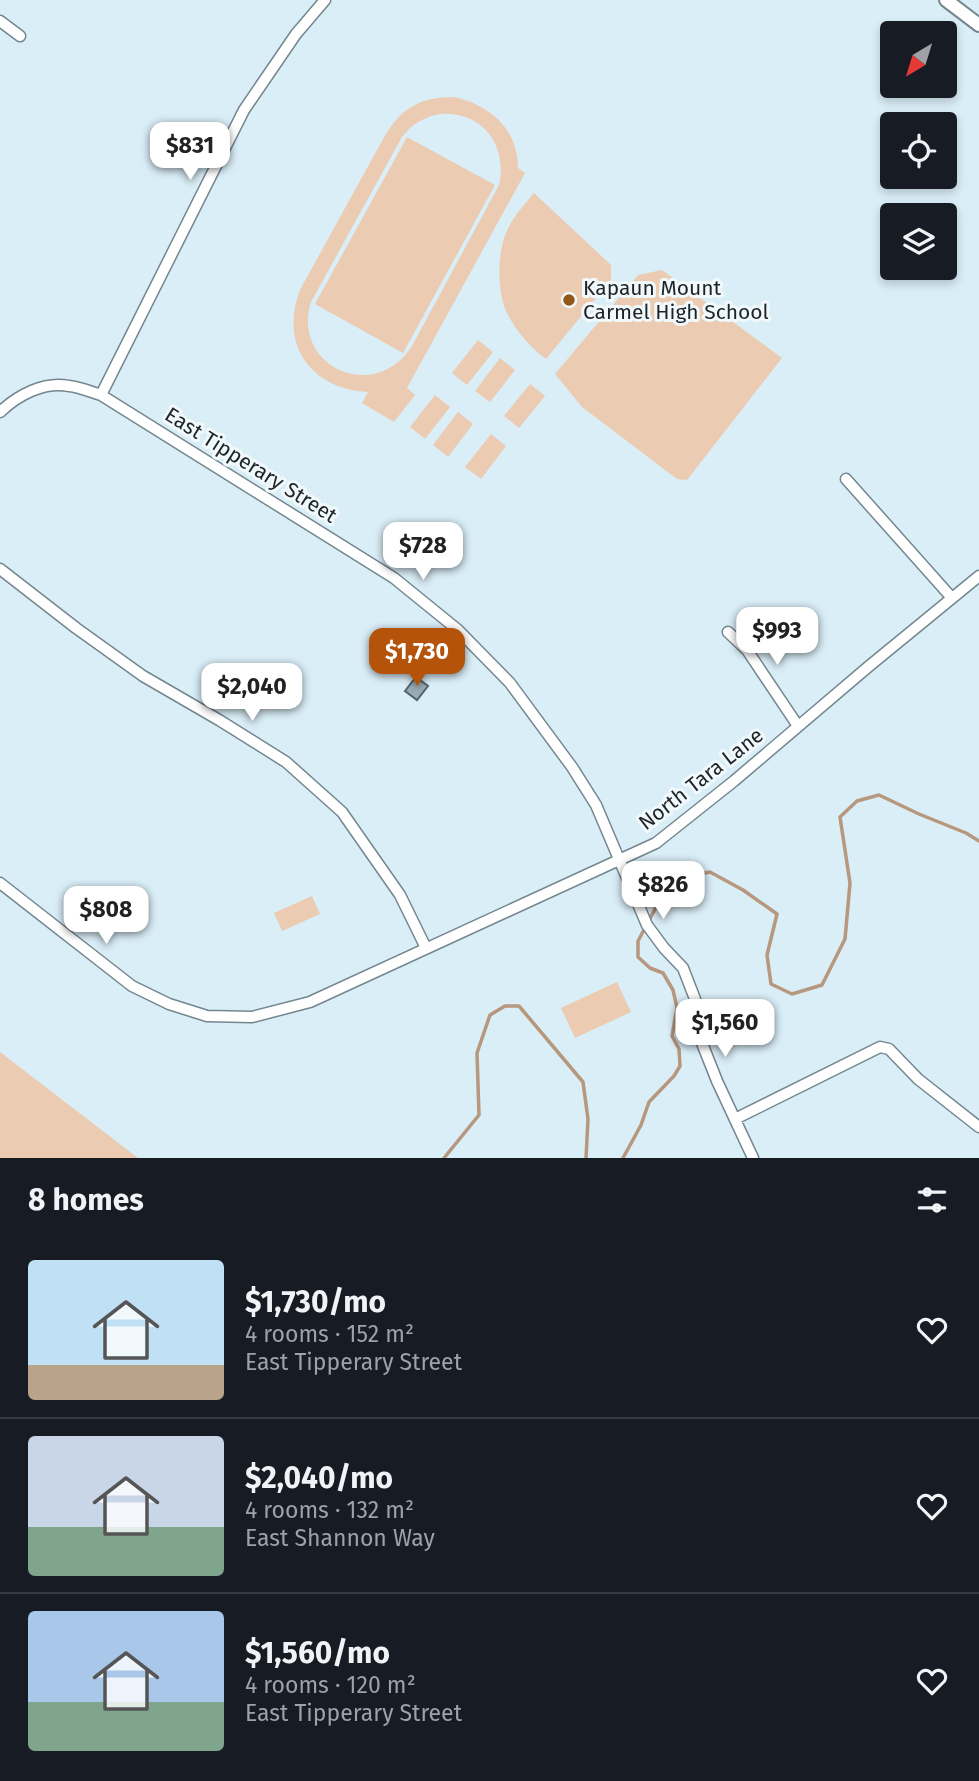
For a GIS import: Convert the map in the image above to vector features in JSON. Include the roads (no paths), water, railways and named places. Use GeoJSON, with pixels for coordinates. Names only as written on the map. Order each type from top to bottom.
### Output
{"type":"FeatureCollection","features":[{"type":"Feature","properties":{"kind":"main road"},"geometry":{"type":"LineString","coordinates":[[946,0],[979,25]]}},
{"type":"Feature","properties":{"kind":"street"},"geometry":{"type":"LineString","coordinates":[[101,394],[244,110],[296,34],[325,0]]}},
{"type":"Feature","properties":{"kind":"street"},"geometry":{"type":"LineString","coordinates":[[0,21],[20,36]]}},
{"type":"Feature","properties":{"kind":"street","name":"East Tipperary Street"},"geometry":{"type":"LineString","coordinates":[[0,412],[10,402],[37,388],[67,385],[101,394],[394,578],[458,629],[510,682],[572,767],[596,805],[647,925],[683,968],[695,999],[695,1028],[753,1158]]}},
{"type":"Feature","properties":{"kind":"street"},"geometry":{"type":"LineString","coordinates":[[846,479],[952,598]]}},
{"type":"Feature","properties":{"kind":"street"},"geometry":{"type":"LineString","coordinates":[[0,569],[143,676],[286,762],[342,812],[400,895],[426,948]]}},
{"type":"Feature","properties":{"kind":"street","name":"North Tara Lane"},"geometry":{"type":"LineString","coordinates":[[0,883],[132,986],[169,1004],[207,1016],[252,1017],[310,1002],[656,843],[979,576]]}},
{"type":"Feature","properties":{"kind":"street"},"geometry":{"type":"LineString","coordinates":[[728,632],[747,650],[798,726]]}},
{"type":"Feature","properties":{"kind":"street"},"geometry":{"type":"LineString","coordinates":[[734,1119],[880,1047],[889,1049],[898,1056],[918,1079],[979,1127]]}},
{"type":"Feature","properties":{"kind":"waterway"},"geometry":{"type":"LineString","coordinates":[[623,1158],[641,1125],[649,1102],[680,1066],[679,1049],[672,1036],[677,1008],[673,990],[663,973],[650,968],[638,957],[638,941],[661,898],[680,878],[710,872],[743,890],[777,914],[767,955],[771,984],[792,994],[822,985],[845,939],[850,883],[840,817],[857,801],[879,795],[979,841]]}},
{"type":"Feature","properties":{"kind":"waterway"},"geometry":{"type":"LineString","coordinates":[[444,1158],[479,1115],[477,1053],[490,1015],[505,1006],[519,1006],[583,1082],[588,1119],[586,1158]]}},
{"type":"Feature","properties":{"kind":"place","name":"Kapaun Mount Carmel High School"},"geometry":{"type":"Point","coordinates":[569,300]}}]}
